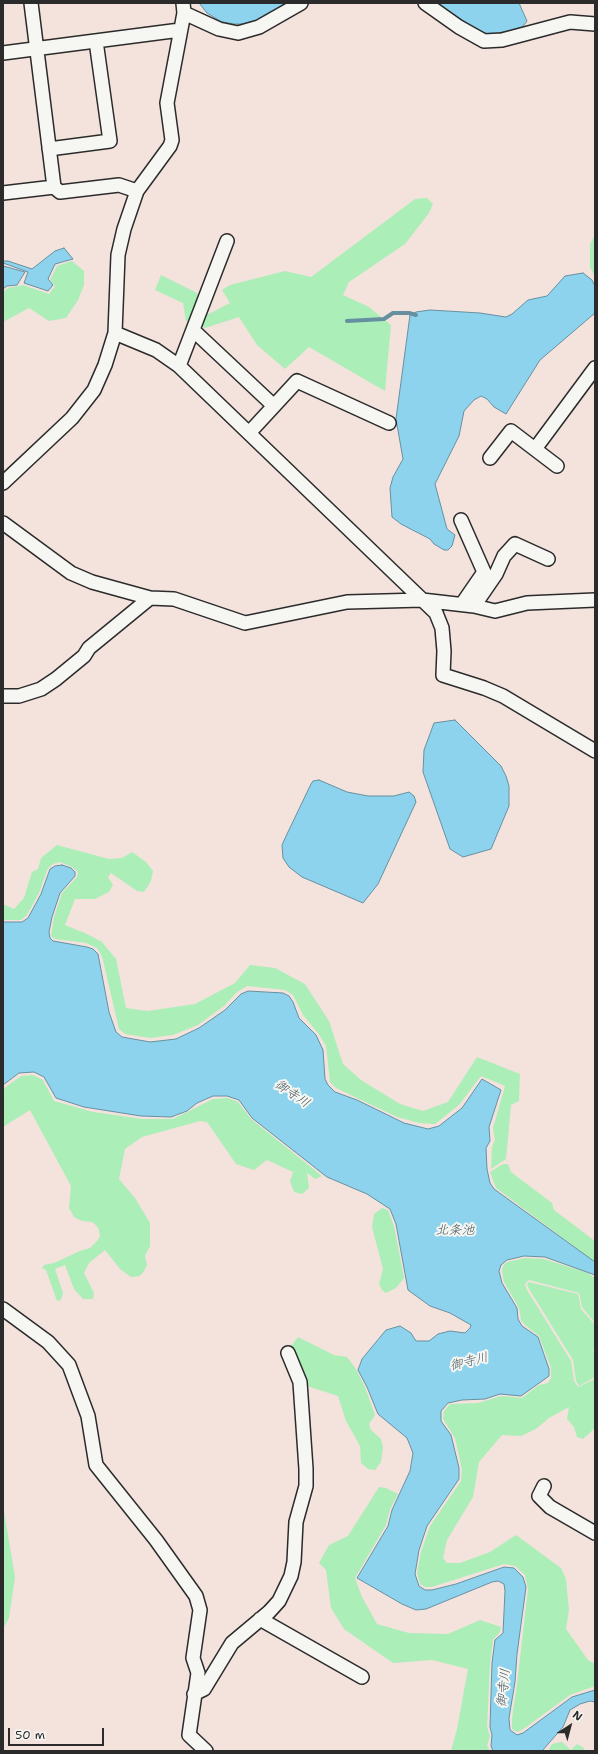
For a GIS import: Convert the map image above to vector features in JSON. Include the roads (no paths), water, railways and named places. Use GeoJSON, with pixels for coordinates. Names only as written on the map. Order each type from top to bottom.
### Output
{"type":"FeatureCollection","features":[{"type":"Feature","properties":{"kind":"street"},"geometry":{"type":"LineString","coordinates":[[31,3],[54,187],[60,192],[119,185],[137,191]]}},
{"type":"Feature","properties":{"kind":"street"},"geometry":{"type":"LineString","coordinates":[[3,483],[72,418],[94,390],[106,365],[115,333],[118,255],[124,229],[137,191],[170,146],[172,140],[167,103],[183,8],[219,29],[238,33],[259,27],[301,3]]}},
{"type":"Feature","properties":{"kind":"street"},"geometry":{"type":"LineString","coordinates":[[425,3],[459,27],[484,41],[502,40],[570,22],[588,22],[595,24]]}},
{"type":"Feature","properties":{"kind":"street"},"geometry":{"type":"LineString","coordinates":[[3,53],[180,30]]}},
{"type":"Feature","properties":{"kind":"street"},"geometry":{"type":"LineString","coordinates":[[49,149],[110,141],[96,41]]}},
{"type":"Feature","properties":{"kind":"street"},"geometry":{"type":"LineString","coordinates":[[3,193],[54,187]]}},
{"type":"Feature","properties":{"kind":"street"},"geometry":{"type":"LineString","coordinates":[[179,366],[227,241]]}},
{"type":"Feature","properties":{"kind":"street"},"geometry":{"type":"LineString","coordinates":[[193,330],[274,406]]}},
{"type":"Feature","properties":{"kind":"street"},"geometry":{"type":"LineString","coordinates":[[115,333],[156,350],[179,366],[436,613],[442,628],[444,651],[443,675],[484,688],[503,696],[595,751]]}},
{"type":"Feature","properties":{"kind":"street"},"geometry":{"type":"LineString","coordinates":[[535,449],[595,368]]}},
{"type":"Feature","properties":{"kind":"street"},"geometry":{"type":"LineString","coordinates":[[249,433],[297,381],[389,423]]}},
{"type":"Feature","properties":{"kind":"street"},"geometry":{"type":"LineString","coordinates":[[490,458],[511,431],[557,466]]}},
{"type":"Feature","properties":{"kind":"street"},"geometry":{"type":"LineString","coordinates":[[461,520],[484,572],[468,605]]}},
{"type":"Feature","properties":{"kind":"street"},"geometry":{"type":"LineString","coordinates":[[3,523],[71,573],[99,584],[150,598],[174,599],[245,623],[347,602],[422,600],[468,605],[494,611],[526,603],[595,600]]}},
{"type":"Feature","properties":{"kind":"street"},"geometry":{"type":"LineString","coordinates":[[468,605],[496,574],[504,556],[515,544],[548,559]]}},
{"type":"Feature","properties":{"kind":"street"},"geometry":{"type":"LineString","coordinates":[[3,696],[19,696],[41,689],[56,680],[84,656],[89,648],[150,598]]}},
{"type":"Feature","properties":{"kind":"street"},"geometry":{"type":"LineString","coordinates":[[3,1309],[48,1342],[69,1364],[88,1416],[96,1465],[156,1540],[196,1596],[200,1610],[193,1658],[198,1674],[189,1735],[206,1751]]}},
{"type":"Feature","properties":{"kind":"street"},"geometry":{"type":"LineString","coordinates":[[194,1694],[204,1689],[232,1643],[260,1620],[279,1601],[291,1576],[294,1562],[296,1522],[306,1486],[300,1382],[288,1352]]}},
{"type":"Feature","properties":{"kind":"street"},"geometry":{"type":"LineString","coordinates":[[544,1486],[539,1496],[550,1507],[595,1533]]}},
{"type":"Feature","properties":{"kind":"street"},"geometry":{"type":"LineString","coordinates":[[260,1620],[362,1677]]}},
{"type":"Feature","properties":{"kind":"water"},"geometry":{"type":"Polygon","coordinates":[[[199,3],[287,3],[252,24],[234,24],[222,22],[207,13],[199,3]]]}},
{"type":"Feature","properties":{"kind":"water"},"geometry":{"type":"Polygon","coordinates":[[[436,3],[519,3],[527,21],[521,29],[487,35],[436,3]]]}},
{"type":"Feature","properties":{"kind":"water"},"geometry":{"type":"Polygon","coordinates":[[[64,248],[73,259],[55,264],[48,279],[53,285],[48,291],[24,283],[28,272],[3,263],[3,261],[8,261],[32,269],[55,251],[64,248]]]}},
{"type":"Feature","properties":{"kind":"water"},"geometry":{"type":"Polygon","coordinates":[[[3,266],[25,272],[17,285],[7,286],[3,289],[3,266]]]}},
{"type":"Feature","properties":{"kind":"water"},"geometry":{"type":"Polygon","coordinates":[[[583,273],[592,280],[595,286],[595,313],[540,360],[506,414],[494,407],[487,399],[481,396],[474,400],[464,411],[459,436],[435,484],[447,529],[455,535],[452,546],[448,550],[444,550],[434,544],[430,539],[401,524],[392,517],[390,488],[393,477],[403,459],[396,419],[410,315],[416,312],[430,310],[480,313],[506,317],[512,314],[528,300],[547,296],[565,276],[583,273]]]}},
{"type":"Feature","properties":{"kind":"water"},"geometry":{"type":"Polygon","coordinates":[[[455,720],[501,766],[509,786],[509,806],[491,849],[463,857],[450,849],[423,772],[424,750],[434,723],[455,720]]]}},
{"type":"Feature","properties":{"kind":"water"},"geometry":{"type":"Polygon","coordinates":[[[319,780],[347,792],[368,796],[394,796],[409,792],[414,796],[416,802],[378,884],[363,903],[302,877],[289,867],[283,858],[282,845],[287,834],[311,784],[313,781],[319,780]]]}},
{"type":"Feature","properties":{"kind":"water","name":"北条池"},"geometry":{"type":"Polygon","coordinates":[[[62,865],[71,868],[75,872],[75,876],[60,893],[52,917],[49,932],[50,938],[53,941],[93,949],[98,954],[109,1012],[116,1032],[122,1037],[150,1042],[176,1039],[199,1028],[225,1010],[241,994],[248,991],[283,993],[289,996],[293,1002],[299,1018],[316,1035],[323,1050],[325,1079],[328,1085],[335,1092],[357,1100],[404,1123],[428,1129],[439,1126],[462,1108],[482,1079],[501,1090],[489,1127],[490,1141],[486,1148],[487,1169],[490,1183],[494,1189],[595,1262],[595,1275],[545,1257],[524,1256],[507,1260],[501,1265],[499,1271],[502,1283],[517,1308],[518,1319],[522,1326],[538,1337],[549,1369],[549,1376],[521,1396],[500,1394],[485,1399],[462,1400],[448,1403],[441,1411],[441,1421],[451,1435],[459,1468],[459,1479],[427,1526],[419,1550],[415,1574],[419,1586],[425,1590],[432,1590],[456,1584],[504,1567],[514,1568],[523,1577],[526,1587],[517,1654],[515,1682],[509,1718],[510,1730],[517,1735],[523,1733],[572,1697],[595,1690],[595,1702],[590,1701],[580,1704],[570,1710],[563,1727],[542,1751],[493,1751],[491,1746],[492,1735],[490,1727],[492,1663],[495,1640],[503,1633],[504,1584],[498,1581],[492,1582],[426,1609],[416,1610],[402,1604],[357,1578],[388,1526],[392,1510],[410,1471],[413,1453],[407,1438],[378,1414],[358,1370],[362,1359],[386,1330],[400,1326],[411,1333],[416,1341],[429,1341],[438,1334],[450,1331],[465,1333],[471,1325],[450,1313],[430,1306],[408,1290],[396,1224],[390,1209],[367,1194],[327,1177],[252,1118],[239,1100],[227,1096],[213,1096],[197,1103],[187,1111],[171,1117],[141,1116],[84,1107],[56,1098],[44,1077],[34,1072],[19,1073],[3,1085],[3,922],[22,922],[28,918],[41,894],[50,869],[55,866],[62,865]]]}},
{"type":"Feature","properties":{"kind":"waterway"},"geometry":{"type":"LineString","coordinates":[[347,321],[384,319],[393,313],[409,313],[416,315]]}},
{"type":"Feature","properties":{"kind":"water label","name":"御寺川"},"geometry":{"type":"Point","coordinates":[292,1094]}},
{"type":"Feature","properties":{"kind":"water label","name":"御寺川"},"geometry":{"type":"Point","coordinates":[469,1362]}},
{"type":"Feature","properties":{"kind":"water label","name":"御寺川"},"geometry":{"type":"Point","coordinates":[504,1688]}}]}
